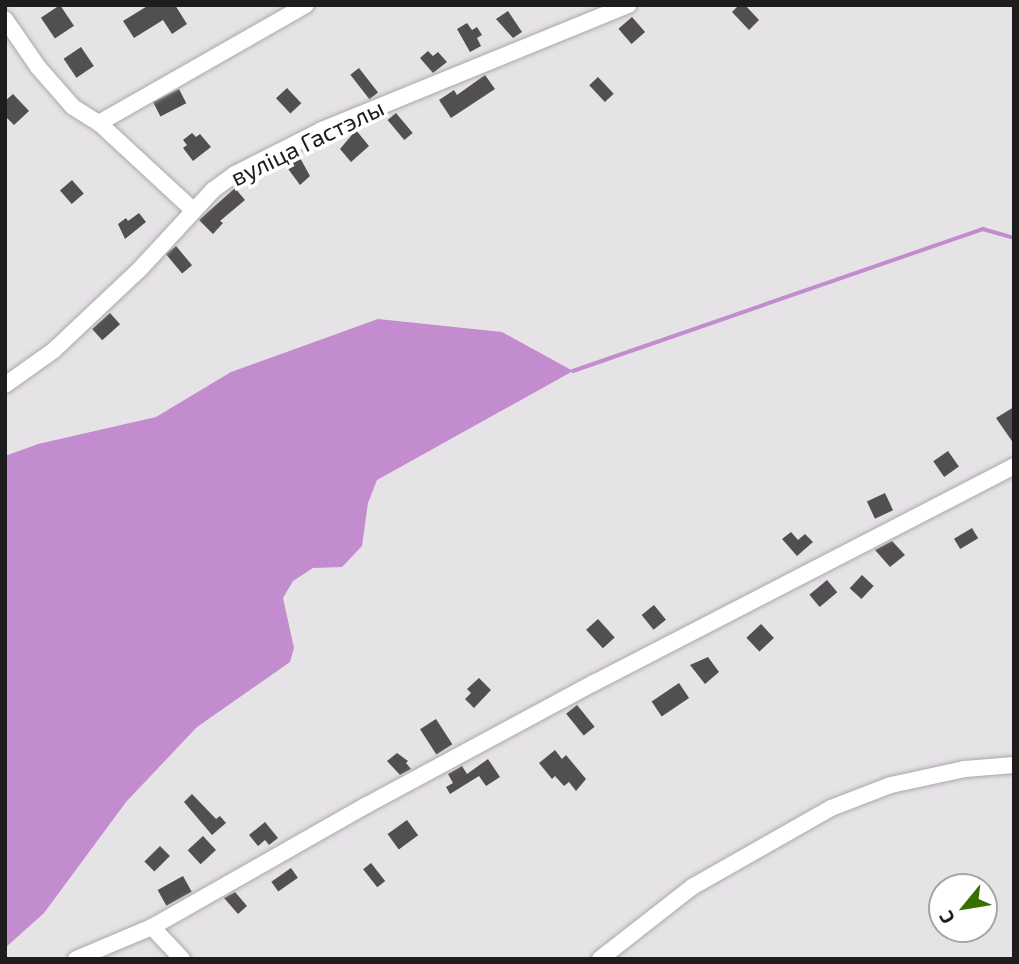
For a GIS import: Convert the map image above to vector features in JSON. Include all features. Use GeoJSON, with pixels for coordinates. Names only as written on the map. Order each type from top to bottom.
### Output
{"type":"FeatureCollection","features":[{"type":"Feature","properties":{"kind":"street"},"geometry":{"type":"LineString","coordinates":[[99,123],[306,5]]}},
{"type":"Feature","properties":{"kind":"street","name":"вуліца Гастэлы"},"geometry":{"type":"LineString","coordinates":[[5,385],[54,350],[139,270],[213,190],[235,174],[322,130],[629,5]]}},
{"type":"Feature","properties":{"kind":"street"},"geometry":{"type":"LineString","coordinates":[[5,19],[38,67],[73,107],[99,123],[194,211]]}},
{"type":"Feature","properties":{"kind":"street"},"geometry":{"type":"LineString","coordinates":[[76,959],[152,927],[367,805],[594,683],[1014,466]]}},
{"type":"Feature","properties":{"kind":"street"},"geometry":{"type":"LineString","coordinates":[[600,959],[692,887],[831,808],[891,785],[965,769],[1014,765]]}},
{"type":"Feature","properties":{"kind":"street"},"geometry":{"type":"LineString","coordinates":[[152,927],[181,959]]}},
{"type":"Feature","properties":{"kind":"shaded area"},"geometry":{"type":"Polygon","coordinates":[[[378,319],[502,332],[573,371],[377,480],[368,503],[362,546],[342,567],[313,568],[293,581],[283,598],[294,648],[290,662],[197,727],[126,802],[44,913],[5,948],[5,456],[38,444],[156,417],[231,372],[378,319]]]}},
{"type":"Feature","properties":{"kind":"building"},"geometry":{"type":"Polygon","coordinates":[[[60,5],[74,26],[55,39],[41,18],[60,5]]]}},
{"type":"Feature","properties":{"kind":"building"},"geometry":{"type":"Polygon","coordinates":[[[149,5],[175,5],[187,24],[172,34],[163,20],[134,38],[123,21],[149,5]]]}},
{"type":"Feature","properties":{"kind":"building"},"geometry":{"type":"Polygon","coordinates":[[[739,5],[745,5],[759,20],[749,30],[732,12],[739,5]]]}},
{"type":"Feature","properties":{"kind":"building"},"geometry":{"type":"Polygon","coordinates":[[[508,11],[522,32],[513,38],[496,19],[508,11]]]}},
{"type":"Feature","properties":{"kind":"building"},"geometry":{"type":"Polygon","coordinates":[[[632,17],[645,32],[632,44],[618,29],[632,17]]]}},
{"type":"Feature","properties":{"kind":"building"},"geometry":{"type":"Polygon","coordinates":[[[467,23],[472,30],[477,27],[482,35],[477,38],[481,46],[470,52],[457,29],[467,23]]]}},
{"type":"Feature","properties":{"kind":"building"},"geometry":{"type":"Polygon","coordinates":[[[81,47],[94,66],[76,78],[64,59],[81,47]]]}},
{"type":"Feature","properties":{"kind":"building"},"geometry":{"type":"Polygon","coordinates":[[[428,51],[433,56],[438,52],[447,62],[433,73],[420,58],[428,51]]]}},
{"type":"Feature","properties":{"kind":"building"},"geometry":{"type":"Polygon","coordinates":[[[359,68],[378,92],[369,99],[350,75],[359,68]]]}},
{"type":"Feature","properties":{"kind":"building"},"geometry":{"type":"Polygon","coordinates":[[[485,75],[495,89],[451,118],[439,100],[454,90],[457,95],[485,75]]]}},
{"type":"Feature","properties":{"kind":"building"},"geometry":{"type":"Polygon","coordinates":[[[598,77],[614,94],[605,102],[589,85],[598,77]]]}},
{"type":"Feature","properties":{"kind":"building"},"geometry":{"type":"Polygon","coordinates":[[[287,88],[301,103],[290,114],[276,98],[287,88]]]}},
{"type":"Feature","properties":{"kind":"building"},"geometry":{"type":"Polygon","coordinates":[[[179,89],[186,103],[160,116],[153,102],[179,89]]]}},
{"type":"Feature","properties":{"kind":"building"},"geometry":{"type":"Polygon","coordinates":[[[13,94],[29,111],[14,125],[5,116],[5,101],[13,94]]]}},
{"type":"Feature","properties":{"kind":"building"},"geometry":{"type":"Polygon","coordinates":[[[396,113],[413,133],[404,140],[388,120],[396,113]]]}},
{"type":"Feature","properties":{"kind":"building"},"geometry":{"type":"Polygon","coordinates":[[[356,130],[369,146],[351,162],[340,149],[356,130]]]}},
{"type":"Feature","properties":{"kind":"building"},"geometry":{"type":"Polygon","coordinates":[[[192,133],[196,137],[200,134],[211,147],[193,161],[183,148],[187,145],[183,140],[192,133]]]}},
{"type":"Feature","properties":{"kind":"building"},"geometry":{"type":"Polygon","coordinates":[[[299,156],[310,176],[300,185],[286,166],[299,156]]]}},
{"type":"Feature","properties":{"kind":"building"},"geometry":{"type":"Polygon","coordinates":[[[72,180],[84,194],[72,204],[60,190],[72,180]]]}},
{"type":"Feature","properties":{"kind":"building"},"geometry":{"type":"Polygon","coordinates":[[[235,188],[245,200],[220,221],[223,223],[213,234],[199,220],[235,188]]]}},
{"type":"Feature","properties":{"kind":"building"},"geometry":{"type":"Polygon","coordinates":[[[139,213],[146,222],[125,239],[118,224],[139,213]]]}},
{"type":"Feature","properties":{"kind":"building"},"geometry":{"type":"Polygon","coordinates":[[[176,246],[192,265],[182,274],[166,254],[176,246]]]}},
{"type":"Feature","properties":{"kind":"building"},"geometry":{"type":"Polygon","coordinates":[[[110,313],[120,324],[102,340],[92,329],[110,313]]]}},
{"type":"Feature","properties":{"kind":"building"},"geometry":{"type":"Polygon","coordinates":[[[1014,407],[1014,444],[996,418],[1014,407]]]}},
{"type":"Feature","properties":{"kind":"building"},"geometry":{"type":"Polygon","coordinates":[[[948,451],[959,467],[944,477],[933,461],[948,451]]]}},
{"type":"Feature","properties":{"kind":"building"},"geometry":{"type":"Polygon","coordinates":[[[885,493],[893,510],[875,519],[867,501],[885,493]]]}},
{"type":"Feature","properties":{"kind":"building"},"geometry":{"type":"Polygon","coordinates":[[[972,528],[978,538],[960,549],[954,539],[972,528]]]}},
{"type":"Feature","properties":{"kind":"building"},"geometry":{"type":"Polygon","coordinates":[[[791,532],[798,540],[805,534],[813,542],[797,556],[782,539],[791,532]]]}},
{"type":"Feature","properties":{"kind":"building"},"geometry":{"type":"Polygon","coordinates":[[[892,541],[905,555],[890,567],[875,550],[892,541]]]}},
{"type":"Feature","properties":{"kind":"building"},"geometry":{"type":"Polygon","coordinates":[[[862,575],[874,586],[861,599],[850,588],[862,575]]]}},
{"type":"Feature","properties":{"kind":"building"},"geometry":{"type":"Polygon","coordinates":[[[827,580],[837,592],[820,607],[809,595],[827,580]]]}},
{"type":"Feature","properties":{"kind":"building"},"geometry":{"type":"Polygon","coordinates":[[[654,605],[666,620],[654,630],[642,615],[654,605]]]}},
{"type":"Feature","properties":{"kind":"building"},"geometry":{"type":"Polygon","coordinates":[[[598,619],[615,638],[603,648],[586,630],[598,619]]]}},
{"type":"Feature","properties":{"kind":"building"},"geometry":{"type":"Polygon","coordinates":[[[761,624],[774,638],[759,652],[746,638],[761,624]]]}},
{"type":"Feature","properties":{"kind":"building"},"geometry":{"type":"Polygon","coordinates":[[[708,657],[719,672],[705,684],[690,665],[708,657]]]}},
{"type":"Feature","properties":{"kind":"building"},"geometry":{"type":"Polygon","coordinates":[[[479,678],[491,690],[474,708],[465,699],[471,693],[467,689],[479,678]]]}},
{"type":"Feature","properties":{"kind":"building"},"geometry":{"type":"Polygon","coordinates":[[[679,683],[689,698],[662,716],[652,701],[679,683]]]}},
{"type":"Feature","properties":{"kind":"building"},"geometry":{"type":"Polygon","coordinates":[[[577,705],[595,727],[584,736],[566,714],[577,705]]]}},
{"type":"Feature","properties":{"kind":"building"},"geometry":{"type":"Polygon","coordinates":[[[436,719],[452,744],[436,755],[420,729],[436,719]]]}},
{"type":"Feature","properties":{"kind":"building"},"geometry":{"type":"Polygon","coordinates":[[[555,750],[562,759],[566,755],[586,779],[576,791],[569,782],[564,786],[555,776],[552,779],[539,763],[555,750]]]}},
{"type":"Feature","properties":{"kind":"building"},"geometry":{"type":"Polygon","coordinates":[[[397,753],[408,761],[406,763],[411,769],[400,775],[387,761],[397,753]]]}},
{"type":"Feature","properties":{"kind":"building"},"geometry":{"type":"Polygon","coordinates":[[[488,759],[500,777],[486,786],[479,776],[450,794],[446,787],[453,783],[448,774],[462,766],[467,774],[488,759]]]}},
{"type":"Feature","properties":{"kind":"building"},"geometry":{"type":"Polygon","coordinates":[[[192,794],[216,819],[220,816],[226,823],[212,835],[184,802],[192,794]]]}},
{"type":"Feature","properties":{"kind":"building"},"geometry":{"type":"Polygon","coordinates":[[[407,820],[418,835],[399,849],[388,834],[407,820]]]}},
{"type":"Feature","properties":{"kind":"building"},"geometry":{"type":"Polygon","coordinates":[[[265,822],[278,838],[269,845],[265,840],[258,846],[249,835],[265,822]]]}},
{"type":"Feature","properties":{"kind":"building"},"geometry":{"type":"Polygon","coordinates":[[[203,836],[216,850],[201,864],[188,850],[203,836]]]}},
{"type":"Feature","properties":{"kind":"building"},"geometry":{"type":"Polygon","coordinates":[[[160,846],[170,856],[154,871],[144,862],[160,846]]]}},
{"type":"Feature","properties":{"kind":"building"},"geometry":{"type":"Polygon","coordinates":[[[371,863],[385,881],[377,887],[363,869],[371,863]]]}},
{"type":"Feature","properties":{"kind":"building"},"geometry":{"type":"Polygon","coordinates":[[[291,868],[298,878],[278,892],[271,882],[291,868]]]}},
{"type":"Feature","properties":{"kind":"building"},"geometry":{"type":"Polygon","coordinates":[[[183,876],[192,892],[166,906],[158,890],[183,876]]]}},
{"type":"Feature","properties":{"kind":"building"},"geometry":{"type":"Polygon","coordinates":[[[235,892],[247,906],[238,914],[224,898],[235,892]]]}},
{"type":"Feature","properties":{"kind":"waterway"},"geometry":{"type":"LineString","coordinates":[[573,371],[983,229],[1014,238]]}}]}
